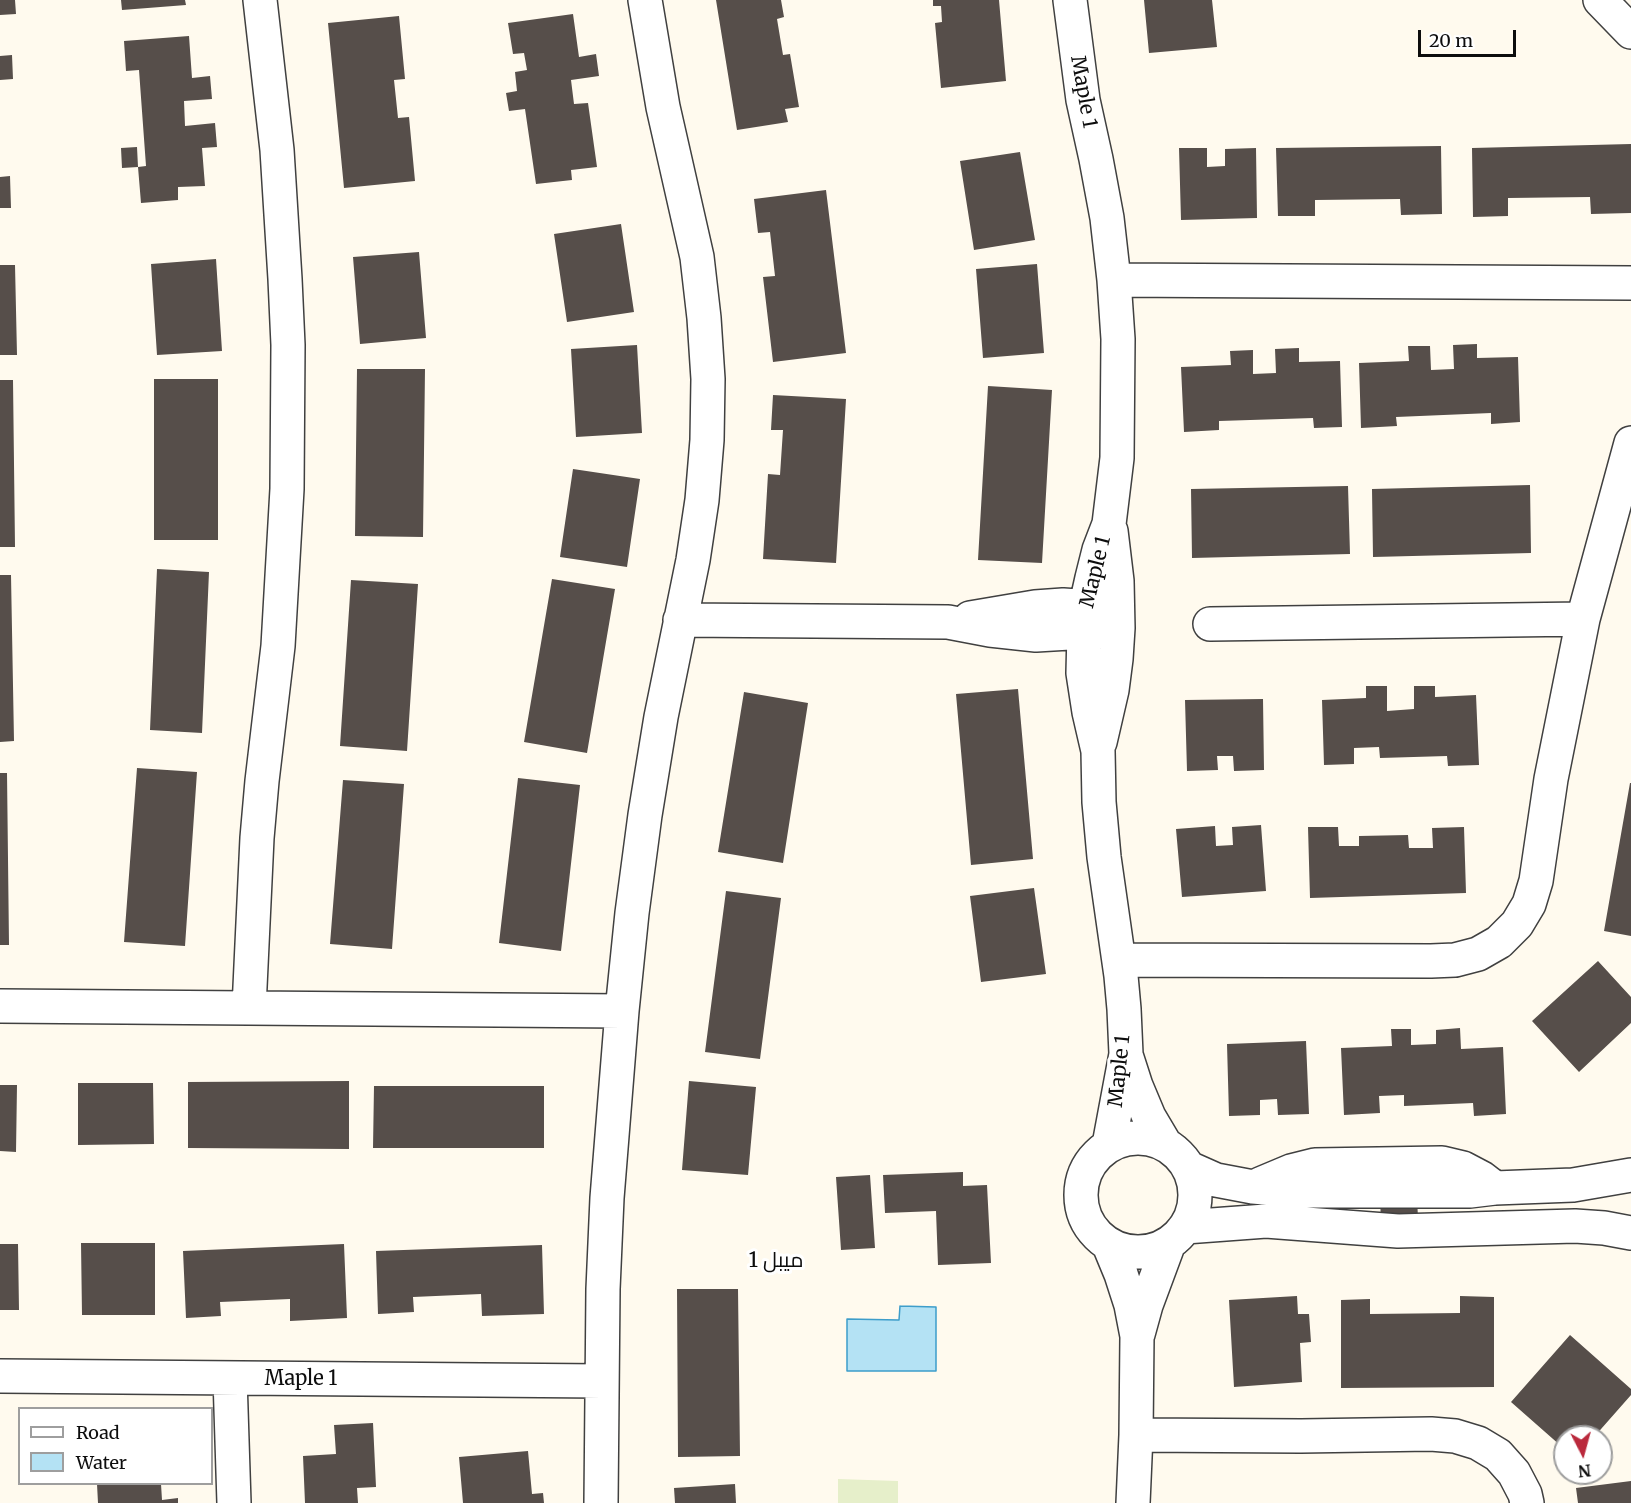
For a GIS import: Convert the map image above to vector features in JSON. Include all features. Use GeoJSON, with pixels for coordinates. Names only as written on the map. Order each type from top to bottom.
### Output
{"type":"FeatureCollection","features":[{"type":"Feature","properties":{"kind":"street"},"geometry":{"type":"LineString","coordinates":[[249,1008],[257,838],[278,646],[287,489],[288,345],[285,279],[277,150],[260,0]]}},
{"type":"Feature","properties":{"kind":"street"},"geometry":{"type":"LineString","coordinates":[[601,1503],[603,1289],[607,1198],[622,1011],[645,815],[661,717],[693,560],[702,500],[707,440],[707,369],[697,257],[663,107],[645,0]]}},
{"type":"Feature","properties":{"kind":"street","name":"Maple 1"},"geometry":{"type":"LineString","coordinates":[[1070,0],[1083,100],[1107,218],[1118,339],[1117,458],[1109,524],[1099,550],[1085,619],[1083,673],[1098,751],[1101,824],[1124,1009],[1126,1054],[1109,1145]]}},
{"type":"Feature","properties":{"kind":"street"},"geometry":{"type":"LineString","coordinates":[[1600,0],[1631,32]]}},
{"type":"Feature","properties":{"kind":"street"},"geometry":{"type":"LineString","coordinates":[[1114,280],[1631,283]]}},
{"type":"Feature","properties":{"kind":"street"},"geometry":{"type":"LineString","coordinates":[[1119,960],[1455,960],[1478,954],[1499,942],[1517,924],[1529,904],[1536,881],[1557,749],[1583,620],[1631,443]]}},
{"type":"Feature","properties":{"kind":"street"},"geometry":{"type":"LineString","coordinates":[[1098,751],[1112,690],[1118,619],[1116,572],[1109,524]]}},
{"type":"Feature","properties":{"kind":"street"},"geometry":{"type":"LineString","coordinates":[[680,620],[948,622],[1036,635],[1085,619],[1118,619]]}},
{"type":"Feature","properties":{"kind":"street"},"geometry":{"type":"LineString","coordinates":[[1210,624],[1583,620]]}},
{"type":"Feature","properties":{"kind":"street"},"geometry":{"type":"LineString","coordinates":[[0,1006],[622,1011]]}},
{"type":"Feature","properties":{"kind":"street"},"geometry":{"type":"LineString","coordinates":[[1126,1054],[1149,1117],[1165,1144]]}},
{"type":"Feature","properties":{"kind":"street"},"geometry":{"type":"LineString","coordinates":[[1137,1336],[1146,1305],[1177,1235],[1194,1208],[1195,1187],[1189,1168],[1179,1154],[1165,1144],[1147,1138],[1128,1138],[1109,1145],[1091,1161],[1082,1182],[1081,1207],[1091,1229],[1109,1245],[1128,1251],[1149,1251],[1177,1235],[1266,1221],[1398,1231],[1575,1226],[1631,1233]]}},
{"type":"Feature","properties":{"kind":"street"},"geometry":{"type":"LineString","coordinates":[[1189,1168],[1216,1180],[1253,1187],[1269,1179],[1315,1165],[1442,1163],[1463,1168],[1482,1178],[1494,1188],[1573,1185],[1631,1175]]}},
{"type":"Feature","properties":{"kind":"street"},"geometry":{"type":"LineString","coordinates":[[1109,1245],[1131,1305],[1137,1336],[1133,1503]]}},
{"type":"Feature","properties":{"kind":"street","name":"Maple 1"},"geometry":{"type":"LineString","coordinates":[[0,1376],[602,1381]]}},
{"type":"Feature","properties":{"kind":"street"},"geometry":{"type":"LineString","coordinates":[[230,1378],[234,1503]]}},
{"type":"Feature","properties":{"kind":"street"},"geometry":{"type":"LineString","coordinates":[[1136,1435],[1431,1434],[1455,1436],[1478,1443],[1498,1455],[1514,1473],[1527,1503]]}},
{"type":"Feature","properties":{"kind":"green space"},"geometry":{"type":"Polygon","coordinates":[[[838,1479],[898,1481],[898,1503],[838,1503],[838,1479]]]}},
{"type":"Feature","properties":{"kind":"water"},"geometry":{"type":"Polygon","coordinates":[[[900,1306],[936,1307],[936,1371],[847,1371],[847,1319],[899,1320],[900,1306]]]}},
{"type":"Feature","properties":{"kind":"building"},"geometry":{"type":"Polygon","coordinates":[[[0,0],[15,0],[16,14],[0,15],[0,0]]]}},
{"type":"Feature","properties":{"kind":"building"},"geometry":{"type":"Polygon","coordinates":[[[121,0],[185,0],[186,5],[122,10],[121,0]]]}},
{"type":"Feature","properties":{"kind":"building"},"geometry":{"type":"Polygon","coordinates":[[[716,0],[781,0],[784,17],[777,19],[783,55],[790,54],[799,107],[785,109],[788,122],[737,130],[716,0]]]}},
{"type":"Feature","properties":{"kind":"building"},"geometry":{"type":"Polygon","coordinates":[[[933,0],[999,0],[1006,81],[941,88],[935,23],[942,22],[941,6],[933,6],[933,0]]]}},
{"type":"Feature","properties":{"kind":"building"},"geometry":{"type":"Polygon","coordinates":[[[1144,0],[1212,0],[1217,47],[1149,53],[1144,0]]]}},
{"type":"Feature","properties":{"kind":"building"},"geometry":{"type":"Polygon","coordinates":[[[573,14],[579,57],[596,54],[599,76],[571,80],[574,104],[588,103],[597,167],[571,170],[572,180],[536,184],[525,109],[509,111],[506,93],[517,91],[515,72],[527,70],[524,53],[513,54],[508,23],[573,14]]]}},
{"type":"Feature","properties":{"kind":"building"},"geometry":{"type":"Polygon","coordinates":[[[399,16],[405,79],[394,80],[398,118],[409,117],[415,181],[344,188],[328,23],[399,16]]]}},
{"type":"Feature","properties":{"kind":"building"},"geometry":{"type":"Polygon","coordinates":[[[189,36],[192,78],[210,76],[212,99],[184,101],[185,126],[215,123],[217,147],[202,148],[205,186],[178,187],[178,200],[141,203],[138,167],[146,166],[139,70],[126,71],[124,41],[189,36]]]}},
{"type":"Feature","properties":{"kind":"building"},"geometry":{"type":"Polygon","coordinates":[[[12,55],[13,79],[0,80],[0,56],[12,55]]]}},
{"type":"Feature","properties":{"kind":"building"},"geometry":{"type":"Polygon","coordinates":[[[1631,144],[1631,213],[1591,214],[1590,197],[1508,198],[1508,216],[1473,217],[1472,148],[1631,144]]]}},
{"type":"Feature","properties":{"kind":"building"},"geometry":{"type":"Polygon","coordinates":[[[1441,146],[1442,214],[1401,215],[1400,199],[1315,200],[1315,216],[1278,216],[1276,148],[1441,146]]]}},
{"type":"Feature","properties":{"kind":"building"},"geometry":{"type":"Polygon","coordinates":[[[137,147],[138,167],[122,168],[121,148],[137,147]]]}},
{"type":"Feature","properties":{"kind":"building"},"geometry":{"type":"Polygon","coordinates":[[[1179,148],[1207,148],[1207,167],[1225,166],[1225,149],[1256,148],[1257,218],[1181,220],[1179,148]]]}},
{"type":"Feature","properties":{"kind":"building"},"geometry":{"type":"Polygon","coordinates":[[[1020,152],[1035,240],[974,250],[960,161],[1020,152]]]}},
{"type":"Feature","properties":{"kind":"building"},"geometry":{"type":"Polygon","coordinates":[[[10,176],[11,208],[0,208],[0,177],[10,176]]]}},
{"type":"Feature","properties":{"kind":"building"},"geometry":{"type":"Polygon","coordinates":[[[826,190],[846,353],[773,362],[763,277],[775,276],[770,232],[758,233],[754,199],[826,190]]]}},
{"type":"Feature","properties":{"kind":"building"},"geometry":{"type":"Polygon","coordinates":[[[621,224],[634,312],[567,322],[554,234],[621,224]]]}},
{"type":"Feature","properties":{"kind":"building"},"geometry":{"type":"Polygon","coordinates":[[[419,252],[426,338],[360,344],[353,257],[419,252]]]}},
{"type":"Feature","properties":{"kind":"building"},"geometry":{"type":"Polygon","coordinates":[[[216,259],[222,351],[157,355],[151,264],[216,259]]]}},
{"type":"Feature","properties":{"kind":"building"},"geometry":{"type":"Polygon","coordinates":[[[1037,264],[1044,353],[983,358],[976,269],[1037,264]]]}},
{"type":"Feature","properties":{"kind":"building"},"geometry":{"type":"Polygon","coordinates":[[[0,265],[15,265],[17,355],[0,355],[0,265]]]}},
{"type":"Feature","properties":{"kind":"building"},"geometry":{"type":"Polygon","coordinates":[[[1477,344],[1477,358],[1518,357],[1520,422],[1491,424],[1491,413],[1396,417],[1397,426],[1361,428],[1359,363],[1409,361],[1408,346],[1430,346],[1431,370],[1454,369],[1453,345],[1477,344]]]}},
{"type":"Feature","properties":{"kind":"building"},"geometry":{"type":"Polygon","coordinates":[[[637,345],[642,433],[576,437],[571,349],[637,345]]]}},
{"type":"Feature","properties":{"kind":"building"},"geometry":{"type":"Polygon","coordinates":[[[1299,348],[1299,362],[1340,361],[1342,427],[1314,428],[1313,418],[1219,421],[1219,430],[1184,432],[1181,367],[1231,365],[1230,351],[1253,350],[1253,374],[1276,373],[1275,349],[1299,348]]]}},
{"type":"Feature","properties":{"kind":"building"},"geometry":{"type":"Polygon","coordinates":[[[357,369],[425,369],[423,537],[355,536],[357,369]]]}},
{"type":"Feature","properties":{"kind":"building"},"geometry":{"type":"Polygon","coordinates":[[[154,379],[218,379],[218,540],[154,540],[154,379]]]}},
{"type":"Feature","properties":{"kind":"building"},"geometry":{"type":"Polygon","coordinates":[[[0,380],[13,380],[15,547],[0,547],[0,380]]]}},
{"type":"Feature","properties":{"kind":"building"},"geometry":{"type":"Polygon","coordinates":[[[988,386],[1052,390],[1042,563],[978,560],[988,386]]]}},
{"type":"Feature","properties":{"kind":"building"},"geometry":{"type":"Polygon","coordinates":[[[773,395],[846,399],[836,563],[763,559],[768,474],[780,475],[783,430],[771,430],[773,395]]]}},
{"type":"Feature","properties":{"kind":"building"},"geometry":{"type":"Polygon","coordinates":[[[573,469],[640,479],[627,567],[560,557],[573,469]]]}},
{"type":"Feature","properties":{"kind":"building"},"geometry":{"type":"Polygon","coordinates":[[[1530,485],[1531,553],[1373,557],[1372,489],[1530,485]]]}},
{"type":"Feature","properties":{"kind":"building"},"geometry":{"type":"Polygon","coordinates":[[[1348,486],[1350,554],[1192,558],[1191,489],[1348,486]]]}},
{"type":"Feature","properties":{"kind":"building"},"geometry":{"type":"Polygon","coordinates":[[[157,569],[209,572],[202,733],[150,730],[157,569]]]}},
{"type":"Feature","properties":{"kind":"building"},"geometry":{"type":"Polygon","coordinates":[[[0,575],[11,575],[14,741],[0,742],[0,575]]]}},
{"type":"Feature","properties":{"kind":"building"},"geometry":{"type":"Polygon","coordinates":[[[552,579],[615,589],[587,753],[524,742],[552,579]]]}},
{"type":"Feature","properties":{"kind":"building"},"geometry":{"type":"Polygon","coordinates":[[[351,580],[418,584],[407,751],[340,746],[351,580]]]}},
{"type":"Feature","properties":{"kind":"building"},"geometry":{"type":"Polygon","coordinates":[[[1366,686],[1387,686],[1387,711],[1414,709],[1414,686],[1435,686],[1435,697],[1476,695],[1479,765],[1448,766],[1447,756],[1380,758],[1379,747],[1354,748],[1354,764],[1324,765],[1322,700],[1366,698],[1366,686]]]}},
{"type":"Feature","properties":{"kind":"building"},"geometry":{"type":"Polygon","coordinates":[[[1018,689],[1033,859],[971,865],[956,694],[1018,689]]]}},
{"type":"Feature","properties":{"kind":"building"},"geometry":{"type":"Polygon","coordinates":[[[744,692],[808,703],[783,863],[718,852],[744,692]]]}},
{"type":"Feature","properties":{"kind":"building"},"geometry":{"type":"Polygon","coordinates":[[[1263,699],[1264,770],[1234,771],[1233,756],[1217,756],[1218,770],[1187,771],[1185,700],[1263,699]]]}},
{"type":"Feature","properties":{"kind":"building"},"geometry":{"type":"Polygon","coordinates":[[[137,768],[197,772],[185,946],[124,942],[137,768]]]}},
{"type":"Feature","properties":{"kind":"building"},"geometry":{"type":"Polygon","coordinates":[[[0,773],[7,773],[9,945],[0,945],[0,773]]]}},
{"type":"Feature","properties":{"kind":"building"},"geometry":{"type":"Polygon","coordinates":[[[518,778],[580,785],[561,951],[499,943],[518,778]]]}},
{"type":"Feature","properties":{"kind":"building"},"geometry":{"type":"Polygon","coordinates":[[[343,780],[404,784],[392,949],[330,944],[343,780]]]}},
{"type":"Feature","properties":{"kind":"building"},"geometry":{"type":"Polygon","coordinates":[[[1631,783],[1631,936],[1604,931],[1631,783]]]}},
{"type":"Feature","properties":{"kind":"building"},"geometry":{"type":"Polygon","coordinates":[[[1261,825],[1266,891],[1182,897],[1176,829],[1215,826],[1216,846],[1233,845],[1232,827],[1261,825]]]}},
{"type":"Feature","properties":{"kind":"building"},"geometry":{"type":"Polygon","coordinates":[[[1308,827],[1338,827],[1339,846],[1359,846],[1359,836],[1408,835],[1409,848],[1433,848],[1432,828],[1464,827],[1466,893],[1310,898],[1308,827]]]}},
{"type":"Feature","properties":{"kind":"building"},"geometry":{"type":"Polygon","coordinates":[[[1034,888],[1046,974],[981,982],[970,896],[1034,888]]]}},
{"type":"Feature","properties":{"kind":"building"},"geometry":{"type":"Polygon","coordinates":[[[726,891],[781,898],[760,1059],[705,1052],[726,891]]]}},
{"type":"Feature","properties":{"kind":"building"},"geometry":{"type":"Polygon","coordinates":[[[1598,961],[1631,997],[1631,1023],[1579,1072],[1532,1021],[1598,961]]]}},
{"type":"Feature","properties":{"kind":"building"},"geometry":{"type":"Polygon","coordinates":[[[1460,1028],[1461,1049],[1503,1047],[1506,1114],[1474,1116],[1473,1103],[1404,1106],[1404,1095],[1379,1096],[1380,1113],[1344,1115],[1341,1048],[1392,1046],[1391,1029],[1411,1029],[1411,1045],[1436,1044],[1436,1030],[1460,1028]]]}},
{"type":"Feature","properties":{"kind":"building"},"geometry":{"type":"Polygon","coordinates":[[[1306,1041],[1309,1114],[1278,1115],[1277,1099],[1260,1100],[1260,1115],[1229,1116],[1227,1044],[1306,1041]]]}},
{"type":"Feature","properties":{"kind":"building"},"geometry":{"type":"Polygon","coordinates":[[[349,1081],[349,1149],[188,1148],[188,1082],[349,1081]]]}},
{"type":"Feature","properties":{"kind":"building"},"geometry":{"type":"Polygon","coordinates":[[[689,1081],[756,1087],[748,1175],[682,1170],[689,1081]]]}},
{"type":"Feature","properties":{"kind":"building"},"geometry":{"type":"Polygon","coordinates":[[[78,1083],[153,1083],[154,1144],[78,1145],[78,1083]]]}},
{"type":"Feature","properties":{"kind":"building"},"geometry":{"type":"Polygon","coordinates":[[[0,1085],[17,1085],[16,1152],[0,1151],[0,1085]]]}},
{"type":"Feature","properties":{"kind":"building"},"geometry":{"type":"Polygon","coordinates":[[[374,1086],[544,1086],[544,1148],[373,1148],[374,1086]]]}},
{"type":"Feature","properties":{"kind":"building"},"geometry":{"type":"Polygon","coordinates":[[[963,1172],[963,1186],[987,1185],[991,1263],[938,1265],[936,1211],[885,1213],[883,1175],[963,1172]]]}},
{"type":"Feature","properties":{"kind":"building"},"geometry":{"type":"Polygon","coordinates":[[[870,1175],[875,1248],[841,1250],[836,1177],[870,1175]]]}},
{"type":"Feature","properties":{"kind":"building"},"geometry":{"type":"Polygon","coordinates":[[[1417,1198],[1418,1218],[1381,1220],[1380,1200],[1417,1198]]]}},
{"type":"Feature","properties":{"kind":"building"},"geometry":{"type":"Polygon","coordinates":[[[81,1243],[155,1243],[155,1315],[82,1315],[81,1243]]]}},
{"type":"Feature","properties":{"kind":"building"},"geometry":{"type":"Polygon","coordinates":[[[0,1244],[18,1244],[19,1310],[0,1310],[0,1244]]]}},
{"type":"Feature","properties":{"kind":"building"},"geometry":{"type":"Polygon","coordinates":[[[344,1244],[347,1318],[290,1321],[290,1299],[220,1302],[221,1316],[186,1318],[183,1251],[344,1244]]]}},
{"type":"Feature","properties":{"kind":"building"},"geometry":{"type":"Polygon","coordinates":[[[542,1245],[544,1314],[482,1316],[481,1294],[413,1297],[414,1312],[378,1314],[376,1251],[542,1245]]]}},
{"type":"Feature","properties":{"kind":"building"},"geometry":{"type":"Polygon","coordinates":[[[677,1289],[738,1289],[740,1456],[678,1457],[677,1289]]]}},
{"type":"Feature","properties":{"kind":"building"},"geometry":{"type":"Polygon","coordinates":[[[1297,1296],[1298,1314],[1309,1314],[1311,1342],[1300,1343],[1302,1382],[1234,1387],[1229,1300],[1297,1296]]]}},
{"type":"Feature","properties":{"kind":"building"},"geometry":{"type":"Polygon","coordinates":[[[1460,1296],[1494,1297],[1494,1387],[1341,1388],[1341,1300],[1370,1299],[1370,1314],[1460,1313],[1460,1296]]]}},
{"type":"Feature","properties":{"kind":"building"},"geometry":{"type":"Polygon","coordinates":[[[1570,1335],[1631,1389],[1631,1395],[1605,1425],[1553,1425],[1553,1439],[1511,1402],[1570,1335]]]}},
{"type":"Feature","properties":{"kind":"building"},"geometry":{"type":"Polygon","coordinates":[[[373,1423],[376,1487],[357,1488],[358,1503],[305,1503],[303,1456],[336,1454],[334,1425],[373,1423]]]}},
{"type":"Feature","properties":{"kind":"building"},"geometry":{"type":"Polygon","coordinates":[[[528,1451],[532,1494],[543,1493],[544,1503],[463,1503],[459,1457],[528,1451]]]}},
{"type":"Feature","properties":{"kind":"building"},"geometry":{"type":"Polygon","coordinates":[[[1631,1481],[1631,1503],[1578,1503],[1576,1488],[1631,1481]]]}},
{"type":"Feature","properties":{"kind":"building"},"geometry":{"type":"Polygon","coordinates":[[[735,1484],[736,1503],[675,1503],[674,1488],[735,1484]]]}},
{"type":"Feature","properties":{"kind":"building"},"geometry":{"type":"Polygon","coordinates":[[[97,1485],[161,1485],[162,1500],[178,1498],[178,1503],[98,1503],[97,1485]]]}},
{"type":"Feature","properties":{"kind":"district","name":"ميبل 1"},"geometry":{"type":"Point","coordinates":[776,1261]}}]}
